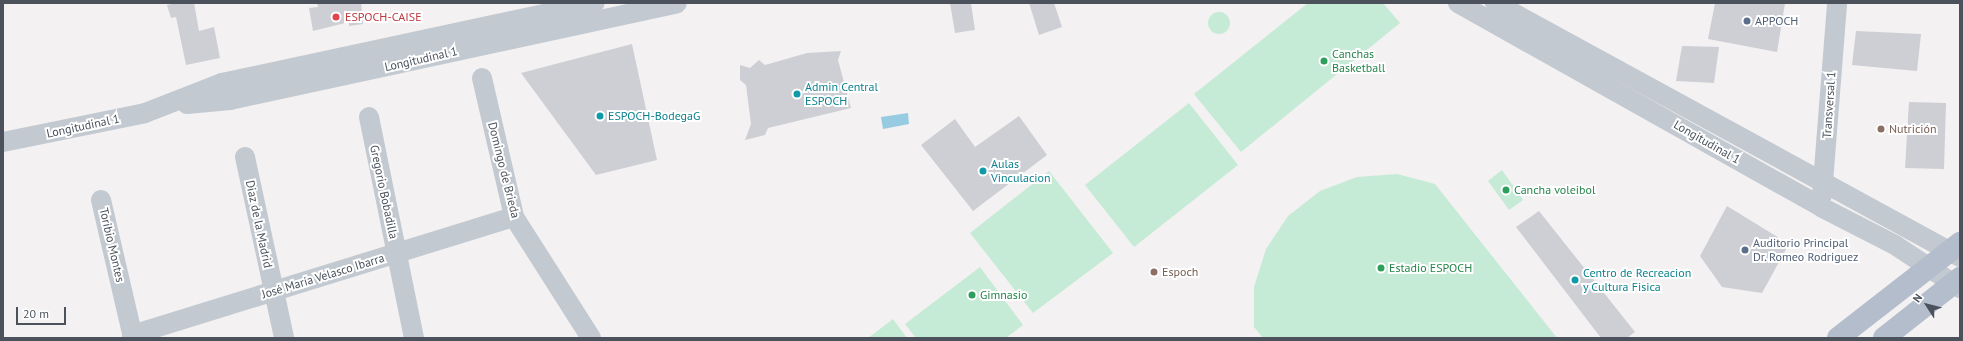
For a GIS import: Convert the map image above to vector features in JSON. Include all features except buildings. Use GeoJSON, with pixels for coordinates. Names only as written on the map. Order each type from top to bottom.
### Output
{"type":"FeatureCollection","features":[{"type":"Feature","properties":{"kind":"main road"},"geometry":{"type":"LineString","coordinates":[[1838,338],[1931,267],[1956,250]]}},
{"type":"Feature","properties":{"kind":"main road"},"geometry":{"type":"LineString","coordinates":[[1884,338],[1958,283]]}},
{"type":"Feature","properties":{"kind":"street","name":"Longitudinal 1"},"geometry":{"type":"LineString","coordinates":[[163,106],[222,83],[595,3]]}},
{"type":"Feature","properties":{"kind":"street","name":"Longitudinal 1"},"geometry":{"type":"LineString","coordinates":[[3,142],[163,106],[230,100],[676,3]]}},
{"type":"Feature","properties":{"kind":"street","name":"Longitudinal 1"},"geometry":{"type":"LineString","coordinates":[[1458,3],[1958,283]]}},
{"type":"Feature","properties":{"kind":"street","name":"Longitudinal 1"},"geometry":{"type":"LineString","coordinates":[[1495,3],[1823,184],[1956,250]]}},
{"type":"Feature","properties":{"kind":"street","name":"Transversal 1"},"geometry":{"type":"LineString","coordinates":[[1821,207],[1837,3]]}},
{"type":"Feature","properties":{"kind":"street","name":"Domingo de Brieda"},"geometry":{"type":"LineString","coordinates":[[482,78],[514,218],[591,338]]}},
{"type":"Feature","properties":{"kind":"street","name":"Gregorio Bobadilla"},"geometry":{"type":"LineString","coordinates":[[369,117],[414,338]]}},
{"type":"Feature","properties":{"kind":"street","name":"Diaz de la Madrid"},"geometry":{"type":"LineString","coordinates":[[245,156],[284,338]]}},
{"type":"Feature","properties":{"kind":"street","name":"Toribio Montes"},"geometry":{"type":"LineString","coordinates":[[101,200],[132,336]]}},
{"type":"Feature","properties":{"kind":"street","name":"José María Velasco Ibarra"},"geometry":{"type":"LineString","coordinates":[[132,336],[514,218]]}},
{"type":"Feature","properties":{"kind":"green space"},"geometry":{"type":"Polygon","coordinates":[[[1308,3],[1383,3],[1400,23],[1241,152],[1194,94],[1308,3]]]}},
{"type":"Feature","properties":{"kind":"green space"},"geometry":{"type":"Polygon","coordinates":[[[1219,12],[1227,15],[1230,23],[1227,31],[1219,34],[1211,31],[1208,23],[1211,15],[1219,12]]]}},
{"type":"Feature","properties":{"kind":"green space"},"geometry":{"type":"Polygon","coordinates":[[[1189,103],[1238,165],[1134,247],[1085,185],[1189,103]]]}},
{"type":"Feature","properties":{"kind":"green space","name":"Cancha voleibol"},"geometry":{"type":"Polygon","coordinates":[[[1502,170],[1523,200],[1509,210],[1488,181],[1502,170]]]}},
{"type":"Feature","properties":{"kind":"green space"},"geometry":{"type":"Polygon","coordinates":[[[1049,171],[1113,253],[1033,313],[970,233],[1049,171]]]}},
{"type":"Feature","properties":{"kind":"green space","name":"Estadio ESPOCH"},"geometry":{"type":"Polygon","coordinates":[[[1397,174],[1435,184],[1557,338],[1263,338],[1254,327],[1254,287],[1266,249],[1288,216],[1320,191],[1357,177],[1397,174]]]}},
{"type":"Feature","properties":{"kind":"green space","name":"Gimnasio"},"geometry":{"type":"Polygon","coordinates":[[[980,267],[1023,325],[1006,338],[916,338],[905,324],[980,267]]]}},
{"type":"Feature","properties":{"kind":"green space"},"geometry":{"type":"Polygon","coordinates":[[[893,319],[907,338],[868,338],[893,319]]]}},
{"type":"Feature","properties":{"kind":"water"},"geometry":{"type":"Polygon","coordinates":[[[908,113],[909,124],[883,129],[881,117],[908,113]]]}},
{"type":"Feature","properties":{"kind":"place","name":"ESPOCH-CAISE"},"geometry":{"type":"Point","coordinates":[336,17]}},
{"type":"Feature","properties":{"kind":"place","name":"APPOCH"},"geometry":{"type":"Point","coordinates":[1747,21]}},
{"type":"Feature","properties":{"kind":"place","name":"Canchas Basketball"},"geometry":{"type":"Point","coordinates":[1324,61]}},
{"type":"Feature","properties":{"kind":"place","name":"Admin Central ESPOCH"},"geometry":{"type":"Point","coordinates":[797,94]}},
{"type":"Feature","properties":{"kind":"place","name":"ESPOCH-BodegaG"},"geometry":{"type":"Point","coordinates":[600,116]}},
{"type":"Feature","properties":{"kind":"place","name":"Nutrición"},"geometry":{"type":"Point","coordinates":[1881,129]}},
{"type":"Feature","properties":{"kind":"place","name":"Aulas Vinculacion"},"geometry":{"type":"Point","coordinates":[983,171]}},
{"type":"Feature","properties":{"kind":"place","name":"Cancha voleibol"},"geometry":{"type":"Point","coordinates":[1506,190]}},
{"type":"Feature","properties":{"kind":"place","name":"Auditorio Principal Dr. Romeo Rodriguez"},"geometry":{"type":"Point","coordinates":[1745,250]}},
{"type":"Feature","properties":{"kind":"place","name":"Estadio ESPOCH"},"geometry":{"type":"Point","coordinates":[1381,268]}},
{"type":"Feature","properties":{"kind":"place","name":"Espoch"},"geometry":{"type":"Point","coordinates":[1154,272]}},
{"type":"Feature","properties":{"kind":"place","name":"Centro de Recreacion y Cultura Fisica"},"geometry":{"type":"Point","coordinates":[1575,280]}},
{"type":"Feature","properties":{"kind":"place","name":"Gimnasio"},"geometry":{"type":"Point","coordinates":[972,295]}}]}
